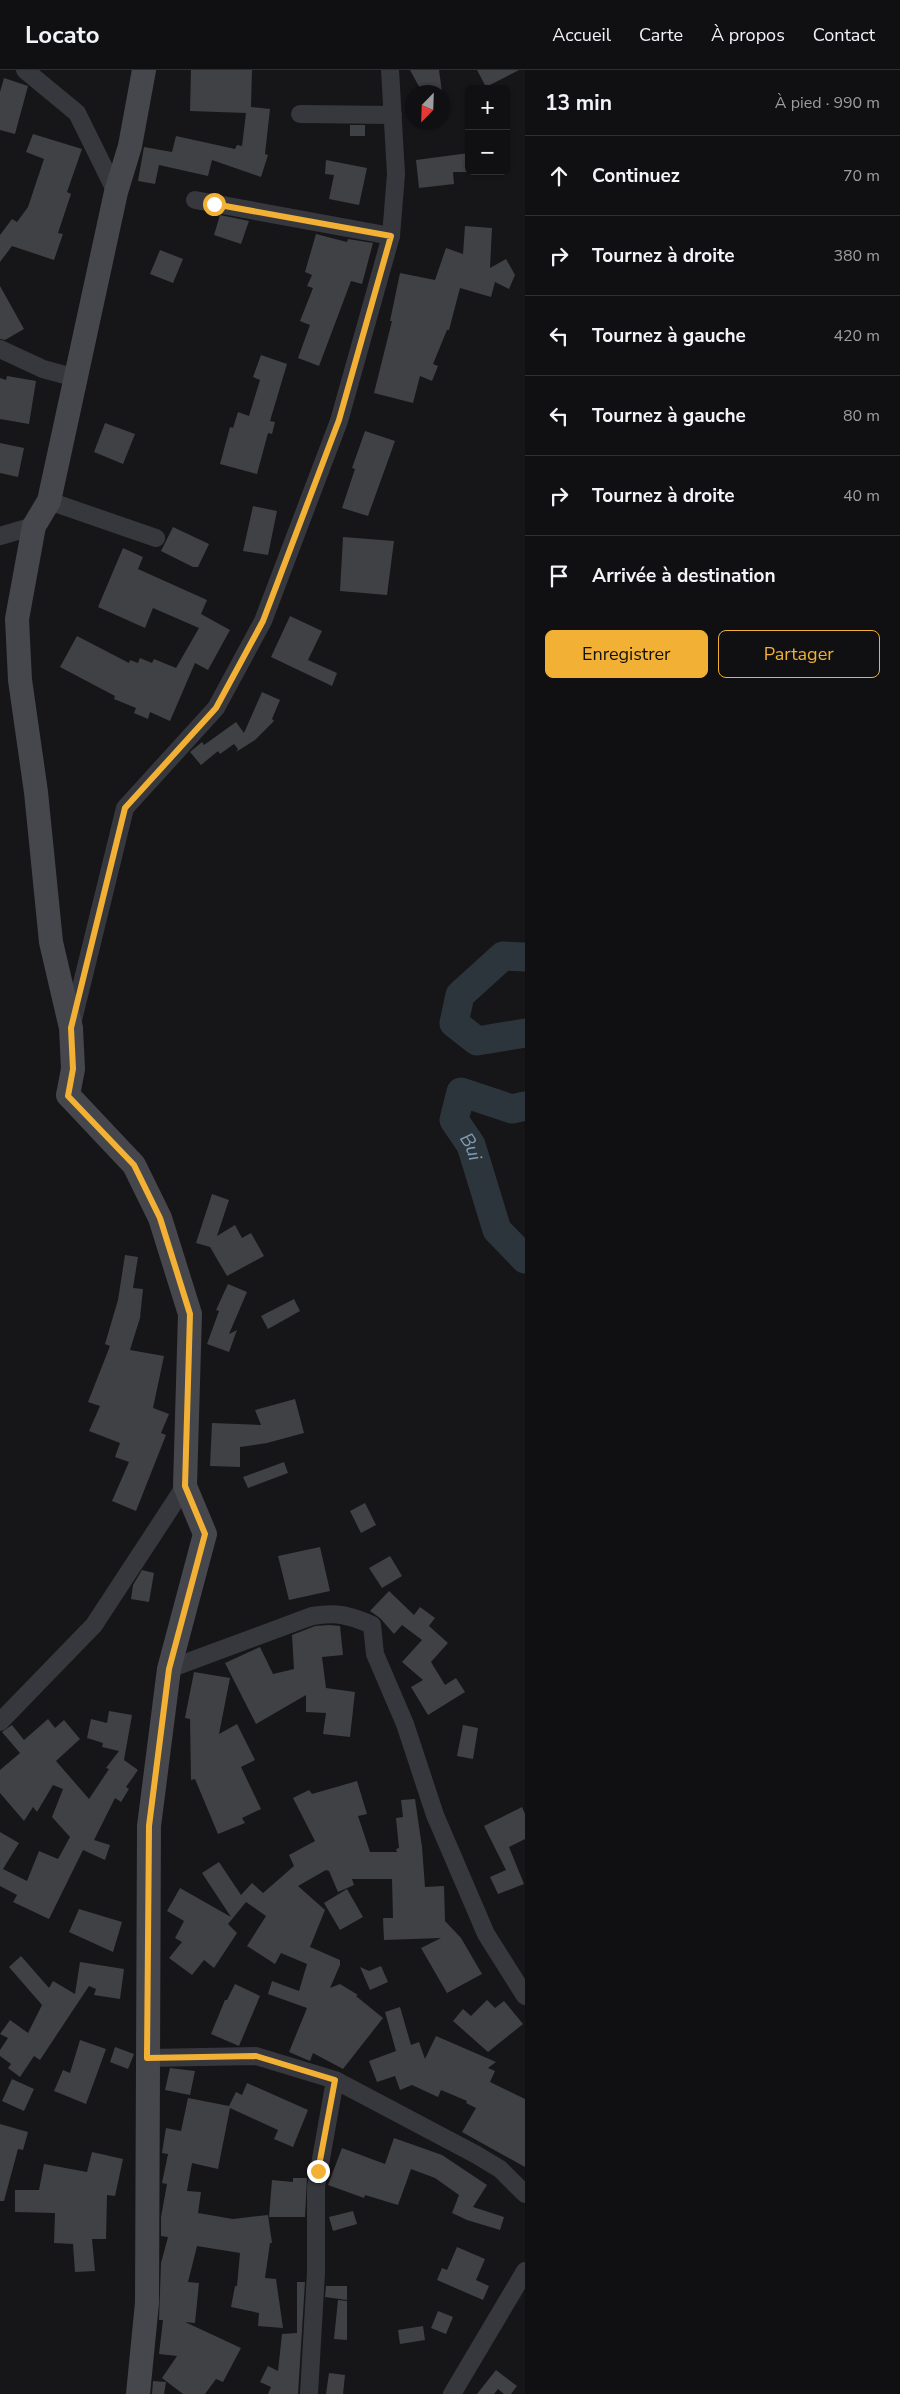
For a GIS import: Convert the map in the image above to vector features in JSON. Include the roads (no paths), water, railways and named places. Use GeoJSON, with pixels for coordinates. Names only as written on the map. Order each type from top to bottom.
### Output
{"type":"FeatureCollection","features":[{"type":"Feature","properties":{"kind":"street"},"geometry":{"type":"LineString","coordinates":[[24,70],[77,113],[116,192]]}},
{"type":"Feature","properties":{"kind":"street"},"geometry":{"type":"LineString","coordinates":[[138,2394],[147,2303],[149,1826],[169,1669],[205,1534],[185,1486],[190,1314],[160,1218],[134,1165],[68,1096],[73,1069],[71,1028],[51,942],[36,792],[20,680],[17,619],[34,526],[49,501],[116,192],[130,146],[144,70]]}},
{"type":"Feature","properties":{"kind":"street"},"geometry":{"type":"LineString","coordinates":[[71,1028],[125,808],[216,708],[263,621],[339,420],[391,236],[396,174],[390,70]]}},
{"type":"Feature","properties":{"kind":"street"},"geometry":{"type":"LineString","coordinates":[[300,114],[393,115]]}},
{"type":"Feature","properties":{"kind":"street"},"geometry":{"type":"LineString","coordinates":[[195,200],[391,236]]}},
{"type":"Feature","properties":{"kind":"street"},"geometry":{"type":"LineString","coordinates":[[0,349],[43,369],[76,378]]}},
{"type":"Feature","properties":{"kind":"street"},"geometry":{"type":"LineString","coordinates":[[49,501],[156,538]]}},
{"type":"Feature","properties":{"kind":"street"},"geometry":{"type":"LineString","coordinates":[[0,536],[34,526]]}},
{"type":"Feature","properties":{"kind":"street"},"geometry":{"type":"LineString","coordinates":[[0,1722],[94,1625],[185,1486]]}},
{"type":"Feature","properties":{"kind":"street"},"geometry":{"type":"LineString","coordinates":[[169,1669],[312,1616],[333,1612],[351,1616],[372,1625],[375,1654],[405,1724],[435,1815],[486,1934],[511,1977],[525,1996]]}},
{"type":"Feature","properties":{"kind":"street"},"geometry":{"type":"LineString","coordinates":[[147,2058],[256,2056],[335,2080],[475,2154],[500,2169],[525,2194]]}},
{"type":"Feature","properties":{"kind":"street"},"geometry":{"type":"LineString","coordinates":[[309,2394],[316,2272],[316,2187],[335,2080]]}},
{"type":"Feature","properties":{"kind":"street"},"geometry":{"type":"LineString","coordinates":[[452,2394],[525,2271]]}},
{"type":"Feature","properties":{"kind":"waterway","name":"Bui"},"geometry":{"type":"LineString","coordinates":[[525,957],[503,956],[460,995],[454,1023],[477,1041],[525,1033]]}},
{"type":"Feature","properties":{"kind":"waterway","name":"Bui"},"geometry":{"type":"LineString","coordinates":[[525,1106],[512,1109],[461,1092],[454,1120],[471,1145],[497,1230],[525,1259]]}}]}
